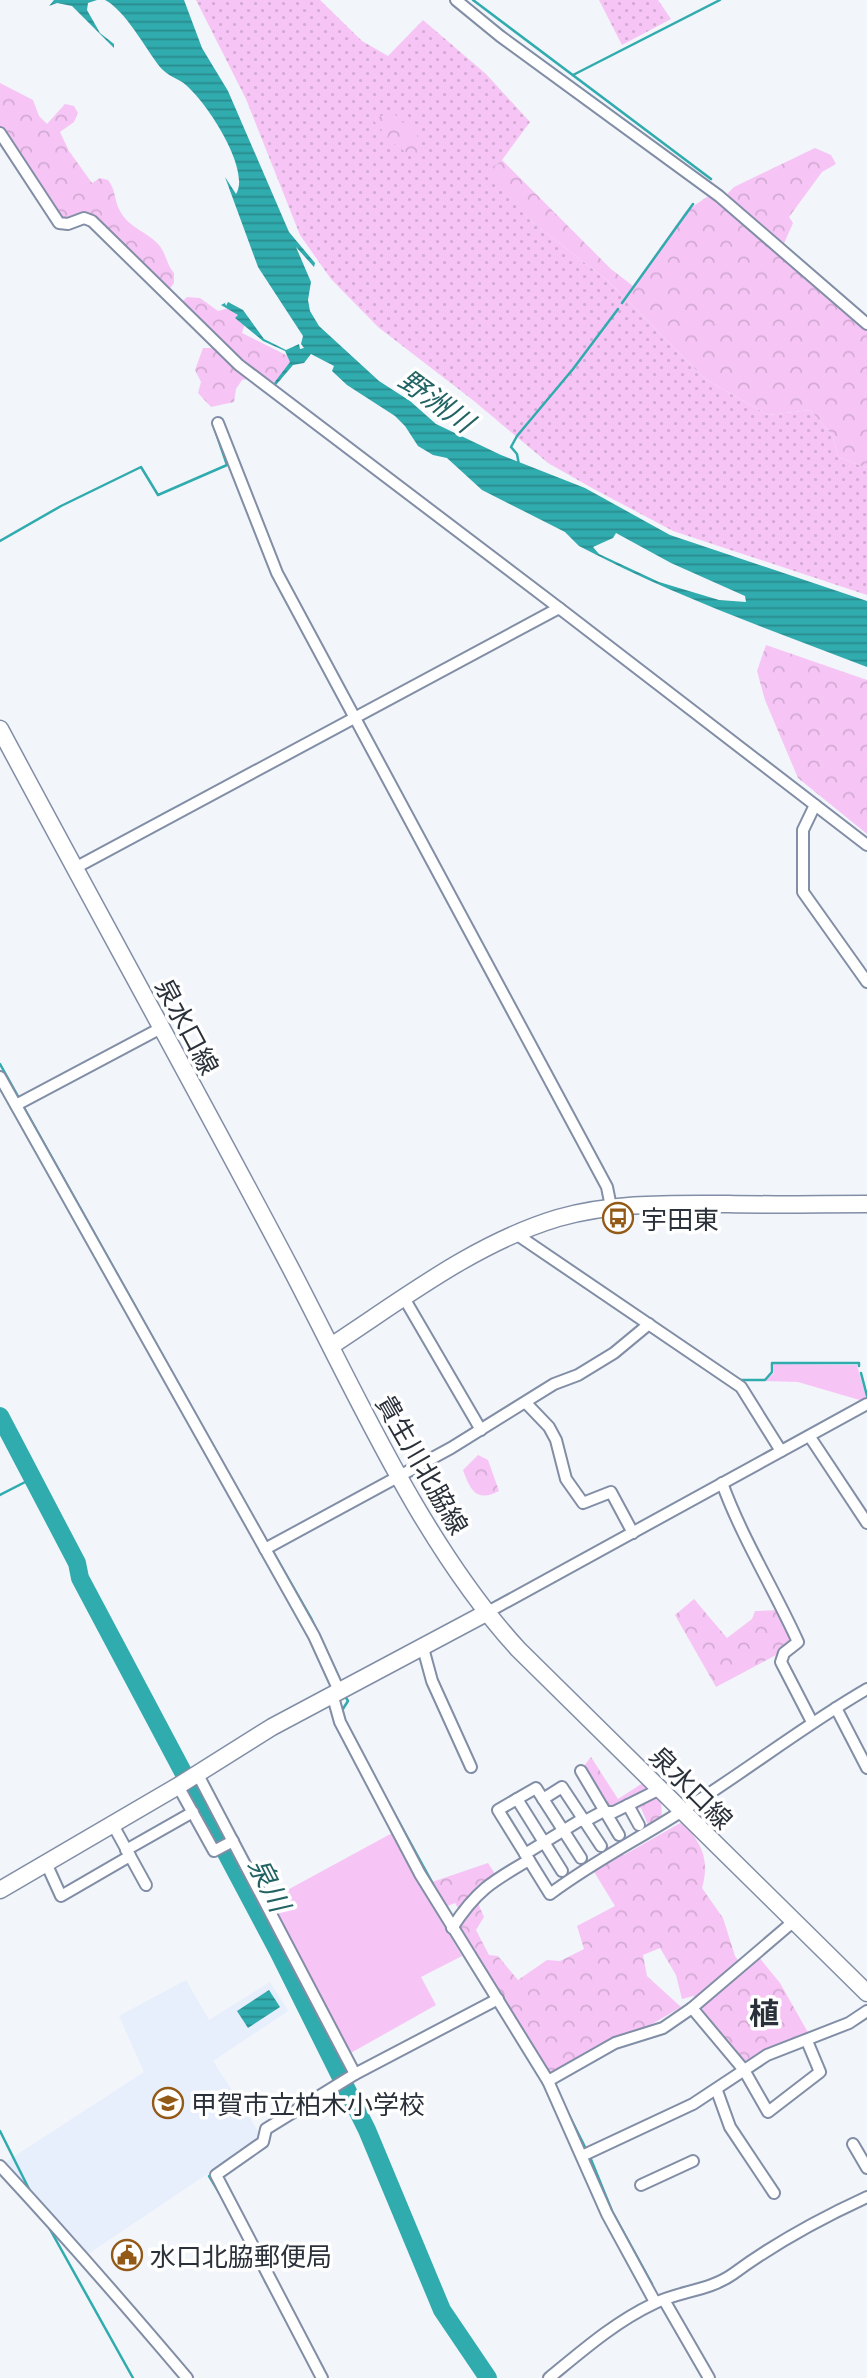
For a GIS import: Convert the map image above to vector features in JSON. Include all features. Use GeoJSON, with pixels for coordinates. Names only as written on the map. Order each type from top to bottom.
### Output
{"type":"FeatureCollection","features":[{"type":"Feature","properties":{"kind":"main road","name":"泉水口線"},"geometry":{"type":"LineString","coordinates":[[0,729],[331,1346]]}},
{"type":"Feature","properties":{"kind":"main road"},"geometry":{"type":"LineString","coordinates":[[331,1346],[445,1271],[516,1234],[557,1219],[611,1207],[650,1204],[867,1204]]}},
{"type":"Feature","properties":{"kind":"main road","name":"貴生川北脇線"},"geometry":{"type":"LineString","coordinates":[[331,1346],[400,1475],[486,1613]]}},
{"type":"Feature","properties":{"kind":"main road","name":"泉水口線"},"geometry":{"type":"LineString","coordinates":[[486,1613],[867,1993]]}},
{"type":"Feature","properties":{"kind":"main road"},"geometry":{"type":"LineString","coordinates":[[0,1890],[113,1825],[272,1727],[486,1613]]}},
{"type":"Feature","properties":{"kind":"street"},"geometry":{"type":"LineString","coordinates":[[456,0],[500,36],[719,196],[867,324]]}},
{"type":"Feature","properties":{"kind":"street"},"geometry":{"type":"LineString","coordinates":[[0,133],[59,223],[68,224],[84,218],[92,221],[239,365],[867,845]]}},
{"type":"Feature","properties":{"kind":"street"},"geometry":{"type":"LineString","coordinates":[[218,423],[277,573],[601,1175],[611,1207]]}},
{"type":"Feature","properties":{"kind":"street"},"geometry":{"type":"LineString","coordinates":[[75,869],[559,608]]}},
{"type":"Feature","properties":{"kind":"street"},"geometry":{"type":"LineString","coordinates":[[815,805],[803,830],[803,892],[867,982]]}},
{"type":"Feature","properties":{"kind":"street"},"geometry":{"type":"LineString","coordinates":[[16,1105],[162,1028]]}},
{"type":"Feature","properties":{"kind":"street"},"geometry":{"type":"LineString","coordinates":[[0,1077],[314,1636],[336,1695],[340,1722],[452,1928],[548,2081],[584,2155],[607,2214],[709,2378]]}},
{"type":"Feature","properties":{"kind":"street"},"geometry":{"type":"LineString","coordinates":[[516,1234],[741,1387],[781,1451]]}},
{"type":"Feature","properties":{"kind":"street"},"geometry":{"type":"LineString","coordinates":[[404,1298],[481,1430]]}},
{"type":"Feature","properties":{"kind":"street"},"geometry":{"type":"LineString","coordinates":[[265,1549],[614,1353],[649,1324]]}},
{"type":"Feature","properties":{"kind":"street"},"geometry":{"type":"LineString","coordinates":[[526,1403],[549,1427],[556,1440],[566,1479],[583,1503],[611,1492],[632,1533]]}},
{"type":"Feature","properties":{"kind":"street"},"geometry":{"type":"LineString","coordinates":[[486,1613],[867,1404]]}},
{"type":"Feature","properties":{"kind":"street"},"geometry":{"type":"LineString","coordinates":[[810,1437],[867,1523]]}},
{"type":"Feature","properties":{"kind":"street"},"geometry":{"type":"LineString","coordinates":[[722,1483],[738,1524],[771,1583],[798,1642],[784,1653],[781,1662],[813,1722]]}},
{"type":"Feature","properties":{"kind":"street"},"geometry":{"type":"LineString","coordinates":[[423,1648],[432,1681],[471,1767]]}},
{"type":"Feature","properties":{"kind":"street"},"geometry":{"type":"LineString","coordinates":[[581,1858],[536,1788],[498,1810],[550,1894],[590,1864],[682,1811],[813,1722],[867,1689]]}},
{"type":"Feature","properties":{"kind":"street"},"geometry":{"type":"LineString","coordinates":[[836,1708],[867,1768]]}},
{"type":"Feature","properties":{"kind":"street"},"geometry":{"type":"LineString","coordinates":[[581,1771],[619,1835]]}},
{"type":"Feature","properties":{"kind":"street"},"geometry":{"type":"LineString","coordinates":[[197,1773],[352,2076]]}},
{"type":"Feature","properties":{"kind":"street"},"geometry":{"type":"LineString","coordinates":[[178,1786],[214,1851],[233,1841]]}},
{"type":"Feature","properties":{"kind":"street"},"geometry":{"type":"LineString","coordinates":[[543,1799],[562,1787],[601,1846]]}},
{"type":"Feature","properties":{"kind":"street"},"geometry":{"type":"LineString","coordinates":[[452,1928],[470,1900],[544,1842],[563,1830],[606,1812],[614,1812],[660,1789]]}},
{"type":"Feature","properties":{"kind":"street"},"geometry":{"type":"LineString","coordinates":[[517,1799],[562,1871]]}},
{"type":"Feature","properties":{"kind":"street"},"geometry":{"type":"LineString","coordinates":[[628,1805],[639,1825]]}},
{"type":"Feature","properties":{"kind":"street"},"geometry":{"type":"LineString","coordinates":[[46,1863],[61,1896],[193,1812]]}},
{"type":"Feature","properties":{"kind":"street"},"geometry":{"type":"LineString","coordinates":[[113,1825],[146,1885]]}},
{"type":"Feature","properties":{"kind":"street"},"geometry":{"type":"LineString","coordinates":[[548,2081],[615,2043],[663,2028],[692,2008],[794,1921]]}},
{"type":"Feature","properties":{"kind":"street"},"geometry":{"type":"LineString","coordinates":[[322,2378],[216,2175],[264,2142],[266,2129],[352,2076],[498,1998]]}},
{"type":"Feature","properties":{"kind":"street"},"geometry":{"type":"LineString","coordinates":[[692,2008],[744,2070],[768,2112],[820,2072],[807,2041]]}},
{"type":"Feature","properties":{"kind":"street"},"geometry":{"type":"LineString","coordinates":[[584,2155],[717,2091],[767,2055],[849,2023],[867,2011]]}},
{"type":"Feature","properties":{"kind":"street"},"geometry":{"type":"LineString","coordinates":[[717,2091],[730,2127],[774,2193]]}},
{"type":"Feature","properties":{"kind":"street"},"geometry":{"type":"LineString","coordinates":[[853,2144],[867,2168]]}},
{"type":"Feature","properties":{"kind":"street"},"geometry":{"type":"LineString","coordinates":[[641,2185],[693,2161]]}},
{"type":"Feature","properties":{"kind":"street"},"geometry":{"type":"LineString","coordinates":[[0,2166],[70,2241],[115,2298],[187,2378]]}},
{"type":"Feature","properties":{"kind":"street"},"geometry":{"type":"LineString","coordinates":[[549,2378],[612,2327],[660,2301],[695,2291],[732,2274],[743,2264],[805,2226],[867,2197]]}},
{"type":"Feature","properties":{"kind":"shaded area","name":"甲賀市立柏木小学校"},"geometry":{"type":"Polygon","coordinates":[[[186,1980],[209,2020],[270,1982],[288,2011],[213,2061],[260,2134],[258,2140],[88,2254],[4,2163],[144,2072],[119,2016],[186,1980]]]}},
{"type":"Feature","properties":{"kind":"green space"},"geometry":{"type":"Polygon","coordinates":[[[196,0],[320,0],[362,41],[388,56],[423,20],[486,74],[530,122],[502,160],[485,173],[533,223],[607,280],[705,379],[768,415],[810,410],[833,436],[838,457],[867,468],[867,595],[673,531],[592,488],[548,463],[474,401],[378,327],[331,279],[300,235],[246,99],[196,0]]]}},
{"type":"Feature","properties":{"kind":"green space"},"geometry":{"type":"Polygon","coordinates":[[[599,0],[658,0],[671,19],[622,45],[599,0]]]}},
{"type":"Feature","properties":{"kind":"green space"},"geometry":{"type":"Polygon","coordinates":[[[0,83],[33,100],[39,116],[47,124],[65,104],[74,106],[78,113],[74,122],[60,132],[69,151],[92,183],[100,178],[108,180],[124,217],[161,247],[174,273],[174,283],[168,291],[92,223],[62,230],[13,153],[7,153],[0,144],[0,83]]]}},
{"type":"Feature","properties":{"kind":"green space"},"geometry":{"type":"Polygon","coordinates":[[[392,111],[402,122],[413,127],[423,149],[418,161],[393,143],[373,120],[392,111]]]}},
{"type":"Feature","properties":{"kind":"green space"},"geometry":{"type":"Polygon","coordinates":[[[815,148],[831,155],[836,164],[822,172],[789,217],[793,223],[782,248],[867,326],[867,468],[838,457],[833,436],[810,410],[768,415],[705,379],[607,280],[533,223],[484,173],[502,160],[611,269],[633,286],[686,211],[710,195],[728,201],[728,193],[734,187],[815,148]]]}},
{"type":"Feature","properties":{"kind":"green space"},"geometry":{"type":"Polygon","coordinates":[[[187,297],[200,298],[218,311],[229,308],[246,320],[242,333],[288,356],[291,365],[283,373],[281,380],[266,384],[257,377],[242,380],[236,389],[234,402],[211,407],[198,393],[201,382],[195,370],[203,348],[215,348],[179,305],[187,297]]]}},
{"type":"Feature","properties":{"kind":"green space"},"geometry":{"type":"Polygon","coordinates":[[[766,645],[867,680],[867,834],[798,778],[765,700],[757,671],[766,645]]]}},
{"type":"Feature","properties":{"kind":"green space"},"geometry":{"type":"Polygon","coordinates":[[[774,1364],[857,1365],[866,1397],[863,1401],[798,1382],[764,1381],[774,1373],[774,1364]]]}},
{"type":"Feature","properties":{"kind":"green space"},"geometry":{"type":"Polygon","coordinates":[[[478,1455],[488,1460],[499,1491],[480,1495],[468,1483],[463,1470],[478,1455]]]}},
{"type":"Feature","properties":{"kind":"green space"},"geometry":{"type":"Polygon","coordinates":[[[694,1599],[727,1638],[752,1619],[755,1611],[779,1610],[792,1642],[778,1654],[716,1687],[675,1615],[694,1599]]]}},
{"type":"Feature","properties":{"kind":"green space"},"geometry":{"type":"Polygon","coordinates":[[[591,1757],[618,1799],[646,1781],[661,1799],[662,1819],[649,1827],[641,1808],[615,1815],[584,1766],[591,1757]]]}},
{"type":"Feature","properties":{"kind":"green space"},"geometry":{"type":"Polygon","coordinates":[[[682,1822],[703,1852],[705,1869],[702,1888],[723,1918],[735,1956],[745,1970],[758,1956],[780,1983],[810,2036],[735,2065],[712,2037],[697,2000],[693,1996],[682,1999],[676,1975],[660,1948],[643,1955],[647,1976],[681,2007],[615,2046],[616,2050],[555,2083],[457,1929],[463,1916],[455,1903],[445,1907],[432,1882],[488,1863],[497,1877],[477,1901],[484,1917],[476,1930],[489,1955],[498,1956],[518,1980],[547,1960],[560,1961],[584,1949],[577,1926],[615,1906],[588,1862],[609,1846],[624,1855],[682,1822]]]}},
{"type":"Feature","properties":{"kind":"green space"},"geometry":{"type":"Polygon","coordinates":[[[394,1832],[426,1896],[462,1956],[421,1977],[436,2005],[349,2054],[269,1900],[394,1832]]]}},
{"type":"Feature","properties":{"kind":"water"},"geometry":{"type":"Polygon","coordinates":[[[54,0],[97,0],[88,3],[87,10],[100,33],[114,44],[114,48],[72,6],[57,3],[49,6],[54,0]]]}},
{"type":"Feature","properties":{"kind":"water"},"geometry":{"type":"Polygon","coordinates":[[[105,0],[184,0],[202,48],[228,91],[289,232],[315,263],[314,267],[296,247],[311,282],[308,300],[310,311],[319,326],[379,381],[410,401],[436,424],[501,455],[585,488],[670,535],[867,601],[867,667],[685,596],[579,546],[565,532],[482,490],[447,458],[433,455],[418,446],[395,416],[347,385],[332,371],[334,366],[311,354],[304,363],[293,365],[276,385],[274,383],[290,362],[285,351],[263,341],[235,318],[238,315],[221,305],[225,303],[226,306],[228,302],[243,310],[264,339],[286,350],[299,344],[300,349],[304,348],[301,344],[303,336],[258,267],[225,177],[236,194],[239,183],[231,151],[202,102],[182,82],[160,67],[128,21],[105,0]],[[616,533],[613,538],[593,547],[599,554],[659,582],[719,600],[746,602],[745,596],[671,563],[616,533]]]}},
{"type":"Feature","properties":{"kind":"water"},"geometry":{"type":"Polygon","coordinates":[[[269,1990],[280,2007],[248,2028],[237,2011],[269,1990]]]}},
{"type":"Feature","properties":{"kind":"waterway"},"geometry":{"type":"LineString","coordinates":[[473,0],[711,179]]}},
{"type":"Feature","properties":{"kind":"waterway"},"geometry":{"type":"LineString","coordinates":[[573,75],[720,0]]}},
{"type":"Feature","properties":{"kind":"waterway"},"geometry":{"type":"LineString","coordinates":[[622,303],[693,204]]}},
{"type":"Feature","properties":{"kind":"waterway"},"geometry":{"type":"LineString","coordinates":[[519,465],[517,454],[511,447],[517,436],[573,369],[618,309]]}},
{"type":"Feature","properties":{"kind":"waterway"},"geometry":{"type":"LineString","coordinates":[[0,541],[61,506],[141,467],[158,495],[227,465],[215,430]]}},
{"type":"Feature","properties":{"kind":"waterway"},"geometry":{"type":"LineString","coordinates":[[0,1064],[19,1098]]}},
{"type":"Feature","properties":{"kind":"waterway"},"geometry":{"type":"LineString","coordinates":[[22,1104],[239,1492]]}},
{"type":"Feature","properties":{"kind":"waterway"},"geometry":{"type":"LineString","coordinates":[[710,1361],[722,1368]]}},
{"type":"Feature","properties":{"kind":"waterway"},"geometry":{"type":"LineString","coordinates":[[739,1380],[765,1380],[772,1372],[772,1363],[859,1363],[859,1366]]}},
{"type":"Feature","properties":{"kind":"waterway"},"geometry":{"type":"LineString","coordinates":[[861,1373],[867,1396]]}},
{"type":"Feature","properties":{"kind":"waterway","name":"泉川"},"geometry":{"type":"LineString","coordinates":[[0,1416],[77,1563],[80,1578],[278,1951],[367,2130],[442,2310],[488,2378]]}},
{"type":"Feature","properties":{"kind":"waterway"},"geometry":{"type":"LineString","coordinates":[[0,1495],[33,1478]]}},
{"type":"Feature","properties":{"kind":"waterway"},"geometry":{"type":"LineString","coordinates":[[272,1550],[311,1618],[341,1683]]}},
{"type":"Feature","properties":{"kind":"waterway"},"geometry":{"type":"LineString","coordinates":[[341,1712],[348,1701],[345,1696]]}},
{"type":"Feature","properties":{"kind":"waterway"},"geometry":{"type":"LineString","coordinates":[[381,1789],[433,1884]]}},
{"type":"Feature","properties":{"kind":"waterway"},"geometry":{"type":"LineString","coordinates":[[502,1997],[539,2057]]}},
{"type":"Feature","properties":{"kind":"waterway"},"geometry":{"type":"LineString","coordinates":[[566,2109],[587,2151]]}},
{"type":"Feature","properties":{"kind":"waterway"},"geometry":{"type":"LineString","coordinates":[[0,2131],[31,2193]]}},
{"type":"Feature","properties":{"kind":"waterway"},"geometry":{"type":"LineString","coordinates":[[590,2157],[612,2211],[652,2284]]}},
{"type":"Feature","properties":{"kind":"waterway"},"geometry":{"type":"LineString","coordinates":[[209,2176],[220,2194]]}},
{"type":"Feature","properties":{"kind":"waterway"},"geometry":{"type":"LineString","coordinates":[[47,2224],[133,2378]]}},
{"type":"Feature","properties":{"kind":"waterway"},"geometry":{"type":"LineString","coordinates":[[265,2281],[272,2293]]}},
{"type":"Feature","properties":{"kind":"place","name":"宇田東"},"geometry":{"type":"Point","coordinates":[618,1218]}},
{"type":"Feature","properties":{"kind":"place","name":"甲賀市立柏木小学校"},"geometry":{"type":"Point","coordinates":[168,2103]}},
{"type":"Feature","properties":{"kind":"place","name":"水口北脇郵便局"},"geometry":{"type":"Point","coordinates":[127,2255]}},
{"type":"Feature","properties":{"kind":"district","name":"植"},"geometry":{"type":"Point","coordinates":[764,2011]}},
{"type":"Feature","properties":{"kind":"water label","name":"野洲川"},"geometry":{"type":"Point","coordinates":[437,400]}}]}
